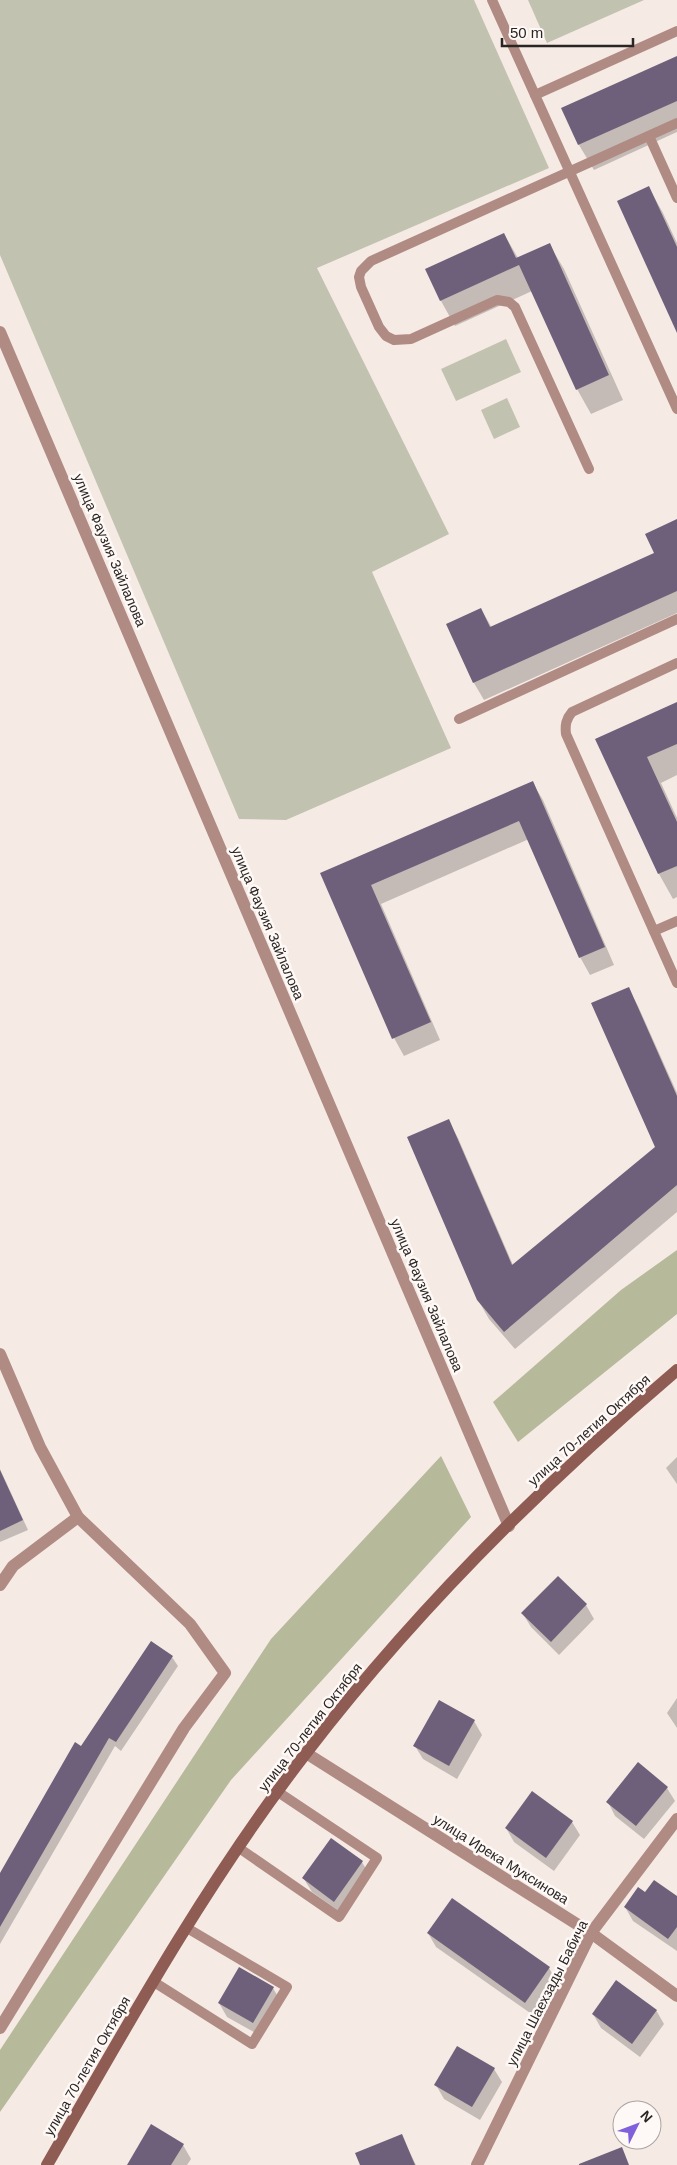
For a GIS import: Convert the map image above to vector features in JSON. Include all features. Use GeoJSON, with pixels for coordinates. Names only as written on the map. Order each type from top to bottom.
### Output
{"type":"FeatureCollection","features":[{"type":"Feature","properties":{"kind":"main road","name":"улица 70-летия Октября"},"geometry":{"type":"LineString","coordinates":[[47,2165],[187,1928],[278,1792],[353,1693],[411,1626],[509,1526],[594,1444],[677,1370]]}},
{"type":"Feature","properties":{"kind":"street","name":"улица Фаузия Зайлалова"},"geometry":{"type":"LineString","coordinates":[[0,332],[509,1526]]}},
{"type":"Feature","properties":{"kind":"street"},"geometry":{"type":"LineString","coordinates":[[0,1354],[40,1447],[78,1517],[190,1624],[225,1673],[184,1728],[0,2028]]}},
{"type":"Feature","properties":{"kind":"street"},"geometry":{"type":"LineString","coordinates":[[0,1585],[12,1566],[78,1517]]}},
{"type":"Feature","properties":{"kind":"street","name":"улица Ирека Муксинова"},"geometry":{"type":"LineString","coordinates":[[306,1753],[591,1933],[677,1996]]}},
{"type":"Feature","properties":{"kind":"street","name":"улица Шаехзады Бабича"},"geometry":{"type":"LineString","coordinates":[[477,2165],[591,1933],[677,1819]]}},
{"type":"Feature","properties":{"kind":"lane"},"geometry":{"type":"LineString","coordinates":[[492,0],[677,409]]}},
{"type":"Feature","properties":{"kind":"lane"},"geometry":{"type":"LineString","coordinates":[[535,95],[677,32]]}},
{"type":"Feature","properties":{"kind":"lane"},"geometry":{"type":"LineString","coordinates":[[589,469],[515,306],[509,302],[497,300],[411,339],[394,340],[386,336],[379,328],[361,287],[359,277],[364,267],[371,261],[677,123]]}},
{"type":"Feature","properties":{"kind":"lane"},"geometry":{"type":"LineString","coordinates":[[649,136],[677,198]]}},
{"type":"Feature","properties":{"kind":"lane"},"geometry":{"type":"LineString","coordinates":[[459,720],[677,620]]}},
{"type":"Feature","properties":{"kind":"lane"},"geometry":{"type":"LineString","coordinates":[[677,663],[572,712],[566,721],[565,727],[566,734],[677,983]]}},
{"type":"Feature","properties":{"kind":"lane"},"geometry":{"type":"LineString","coordinates":[[654,931],[677,921]]}},
{"type":"Feature","properties":{"kind":"lane"},"geometry":{"type":"LineString","coordinates":[[239,1848],[339,1917],[377,1858],[278,1792]]}},
{"type":"Feature","properties":{"kind":"lane"},"geometry":{"type":"LineString","coordinates":[[154,1982],[252,2044],[287,1987],[187,1928]]}},
{"type":"Feature","properties":{"kind":"green space"},"geometry":{"type":"Polygon","coordinates":[[[0,0],[474,0],[549,168],[317,268],[449,534],[372,572],[451,748],[286,820],[239,819],[0,255],[0,0]]]}},
{"type":"Feature","properties":{"kind":"green space"},"geometry":{"type":"Polygon","coordinates":[[[528,0],[644,0],[547,43],[528,0]]]}},
{"type":"Feature","properties":{"kind":"green space"},"geometry":{"type":"Polygon","coordinates":[[[506,339],[521,372],[456,401],[441,369],[506,339]]]}},
{"type":"Feature","properties":{"kind":"green space"},"geometry":{"type":"Polygon","coordinates":[[[507,398],[520,427],[494,439],[481,410],[507,398]]]}},
{"type":"Feature","properties":{"kind":"green space"},"geometry":{"type":"Polygon","coordinates":[[[677,1250],[677,1314],[518,1442],[493,1402],[621,1290],[677,1250]]]}},
{"type":"Feature","properties":{"kind":"green space"},"geometry":{"type":"Polygon","coordinates":[[[441,1456],[471,1517],[231,1780],[0,2112],[0,2050],[271,1639],[441,1456]]]}},
{"type":"Feature","properties":{"kind":"building"},"geometry":{"type":"Polygon","coordinates":[[[677,56],[677,101],[578,145],[561,108],[677,56]]]}},
{"type":"Feature","properties":{"kind":"building"},"geometry":{"type":"Polygon","coordinates":[[[649,186],[677,247],[677,333],[617,201],[649,186]]]}},
{"type":"Feature","properties":{"kind":"building"},"geometry":{"type":"Polygon","coordinates":[[[504,233],[516,258],[550,243],[609,375],[576,390],[519,265],[440,301],[425,269],[504,233]]]}},
{"type":"Feature","properties":{"kind":"building"},"geometry":{"type":"Polygon","coordinates":[[[677,519],[677,591],[473,683],[446,624],[481,608],[490,627],[654,553],[645,534],[677,519]]]}},
{"type":"Feature","properties":{"kind":"building"},"geometry":{"type":"Polygon","coordinates":[[[677,702],[677,744],[647,757],[677,822],[677,866],[658,874],[595,739],[677,702]]]}},
{"type":"Feature","properties":{"kind":"building"},"geometry":{"type":"Polygon","coordinates":[[[533,781],[605,947],[579,958],[519,821],[371,885],[431,1022],[392,1039],[320,873],[533,781]]]}},
{"type":"Feature","properties":{"kind":"building"},"geometry":{"type":"Polygon","coordinates":[[[629,987],[677,1096],[677,1185],[504,1332],[477,1300],[407,1137],[449,1119],[512,1265],[655,1147],[591,1003],[629,987]]]}},
{"type":"Feature","properties":{"kind":"building"},"geometry":{"type":"Polygon","coordinates":[[[0,1470],[23,1520],[0,1531],[0,1470]]]}},
{"type":"Feature","properties":{"kind":"building"},"geometry":{"type":"Polygon","coordinates":[[[558,1576],[587,1604],[551,1642],[521,1613],[558,1576]]]}},
{"type":"Feature","properties":{"kind":"building"},"geometry":{"type":"Polygon","coordinates":[[[151,1641],[173,1656],[116,1742],[109,1738],[0,1927],[0,1873],[75,1742],[81,1746],[151,1641]]]}},
{"type":"Feature","properties":{"kind":"building"},"geometry":{"type":"Polygon","coordinates":[[[439,1700],[475,1720],[449,1766],[413,1746],[439,1700]]]}},
{"type":"Feature","properties":{"kind":"building"},"geometry":{"type":"Polygon","coordinates":[[[638,1762],[668,1787],[636,1826],[606,1802],[638,1762]]]}},
{"type":"Feature","properties":{"kind":"building"},"geometry":{"type":"Polygon","coordinates":[[[532,1791],[573,1821],[546,1858],[505,1828],[532,1791]]]}},
{"type":"Feature","properties":{"kind":"building"},"geometry":{"type":"Polygon","coordinates":[[[331,1838],[363,1861],[334,1902],[302,1878],[331,1838]]]}},
{"type":"Feature","properties":{"kind":"building"},"geometry":{"type":"Polygon","coordinates":[[[654,1880],[677,1896],[677,1927],[668,1939],[624,1907],[638,1887],[645,1892],[654,1880]]]}},
{"type":"Feature","properties":{"kind":"building"},"geometry":{"type":"Polygon","coordinates":[[[452,1898],[550,1967],[525,2003],[427,1933],[452,1898]]]}},
{"type":"Feature","properties":{"kind":"building"},"geometry":{"type":"Polygon","coordinates":[[[239,1967],[274,1987],[253,2023],[218,2003],[239,1967]]]}},
{"type":"Feature","properties":{"kind":"building"},"geometry":{"type":"Polygon","coordinates":[[[616,1980],[657,2010],[632,2044],[592,2014],[616,1980]]]}},
{"type":"Feature","properties":{"kind":"building"},"geometry":{"type":"Polygon","coordinates":[[[457,2046],[495,2068],[472,2107],[434,2085],[457,2046]]]}},
{"type":"Feature","properties":{"kind":"building"},"geometry":{"type":"Polygon","coordinates":[[[151,2124],[184,2144],[171,2165],[127,2165],[151,2124]]]}},
{"type":"Feature","properties":{"kind":"building"},"geometry":{"type":"Polygon","coordinates":[[[402,2134],[415,2165],[360,2165],[355,2153],[402,2134]]]}},
{"type":"Feature","properties":{"kind":"building"},"geometry":{"type":"Polygon","coordinates":[[[614,2150],[623,2150],[629,2165],[579,2165],[614,2150]]]}}]}
